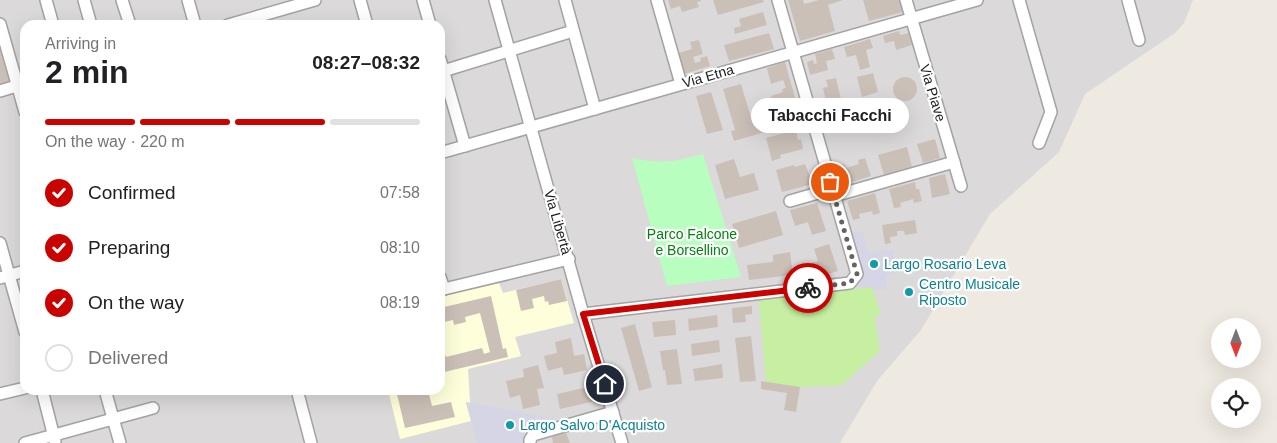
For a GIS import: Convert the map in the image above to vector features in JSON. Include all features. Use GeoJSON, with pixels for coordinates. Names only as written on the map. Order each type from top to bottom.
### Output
{"type":"FeatureCollection","features":[{"type":"Feature","properties":{"kind":"street"},"geometry":{"type":"LineString","coordinates":[[46,0],[52,20]]}},
{"type":"Feature","properties":{"kind":"street"},"geometry":{"type":"LineString","coordinates":[[84,0],[90,20]]}},
{"type":"Feature","properties":{"kind":"street"},"geometry":{"type":"LineString","coordinates":[[122,0],[128,20]]}},
{"type":"Feature","properties":{"kind":"street"},"geometry":{"type":"LineString","coordinates":[[188,0],[194,20]]}},
{"type":"Feature","properties":{"kind":"street"},"geometry":{"type":"LineString","coordinates":[[245,20],[315,0]]}},
{"type":"Feature","properties":{"kind":"street"},"geometry":{"type":"LineString","coordinates":[[360,0],[366,20]]}},
{"type":"Feature","properties":{"kind":"street"},"geometry":{"type":"LineString","coordinates":[[423,0],[429,20]]}},
{"type":"Feature","properties":{"kind":"street","name":"Via Libertà"},"geometry":{"type":"LineString","coordinates":[[495,0],[583,314],[622,443]]}},
{"type":"Feature","properties":{"kind":"street"},"geometry":{"type":"LineString","coordinates":[[564,0],[595,109]]}},
{"type":"Feature","properties":{"kind":"street"},"geometry":{"type":"LineString","coordinates":[[656,0],[681,84]]}},
{"type":"Feature","properties":{"kind":"street"},"geometry":{"type":"LineString","coordinates":[[583,314],[850,283],[854,279],[857,274],[778,0]]}},
{"type":"Feature","properties":{"kind":"street","name":"Via Piave"},"geometry":{"type":"LineString","coordinates":[[906,0],[961,186]]}},
{"type":"Feature","properties":{"kind":"street","name":"Via Etna"},"geometry":{"type":"LineString","coordinates":[[445,152],[977,0]]}},
{"type":"Feature","properties":{"kind":"street"},"geometry":{"type":"LineString","coordinates":[[1019,0],[1051,112],[1039,144]]}},
{"type":"Feature","properties":{"kind":"street"},"geometry":{"type":"LineString","coordinates":[[1128,0],[1140,40]]}},
{"type":"Feature","properties":{"kind":"street"},"geometry":{"type":"LineString","coordinates":[[0,24],[20,82]]}},
{"type":"Feature","properties":{"kind":"street"},"geometry":{"type":"LineString","coordinates":[[445,70],[573,31]]}},
{"type":"Feature","properties":{"kind":"street"},"geometry":{"type":"LineString","coordinates":[[445,81],[465,146]]}},
{"type":"Feature","properties":{"kind":"street"},"geometry":{"type":"LineString","coordinates":[[0,91],[20,85]]}},
{"type":"Feature","properties":{"kind":"street"},"geometry":{"type":"LineString","coordinates":[[790,200],[833,192],[954,162]]}},
{"type":"Feature","properties":{"kind":"street"},"geometry":{"type":"LineString","coordinates":[[0,243],[4,277],[20,319]]}},
{"type":"Feature","properties":{"kind":"street"},"geometry":{"type":"LineString","coordinates":[[445,288],[569,259]]}},
{"type":"Feature","properties":{"kind":"street"},"geometry":{"type":"LineString","coordinates":[[4,277],[20,272]]}},
{"type":"Feature","properties":{"kind":"street"},"geometry":{"type":"LineString","coordinates":[[0,394],[20,389]]}},
{"type":"Feature","properties":{"kind":"street"},"geometry":{"type":"LineString","coordinates":[[43,395],[55,439]]}},
{"type":"Feature","properties":{"kind":"street"},"geometry":{"type":"LineString","coordinates":[[106,395],[120,443]]}},
{"type":"Feature","properties":{"kind":"street"},"geometry":{"type":"LineString","coordinates":[[298,395],[311,443]]}},
{"type":"Feature","properties":{"kind":"street"},"geometry":{"type":"LineString","coordinates":[[25,443],[55,439],[153,408]]}},
{"type":"Feature","properties":{"kind":"street"},"geometry":{"type":"LineString","coordinates":[[530,443],[533,435],[614,412]]}},
{"type":"Feature","properties":{"kind":"shaded area"},"geometry":{"type":"Polygon","coordinates":[[[0,0],[1193,0],[1184,23],[1175,33],[1085,94],[1059,152],[990,214],[921,330],[877,381],[840,443],[0,443],[0,0]]]}},
{"type":"Feature","properties":{"kind":"shaded area","name":"Largo Rosario Leva"},"geometry":{"type":"Polygon","coordinates":[[[862,230],[869,252],[893,250],[895,274],[886,275],[887,289],[861,288],[846,236],[862,230]]]}},
{"type":"Feature","properties":{"kind":"shaded area"},"geometry":{"type":"Polygon","coordinates":[[[561,279],[574,323],[515,337],[521,356],[468,369],[470,403],[466,403],[471,421],[400,439],[389,395],[445,395],[445,296],[499,283],[503,293],[561,279]]]}},
{"type":"Feature","properties":{"kind":"shaded area","name":"Largo Salvo D'Acquisto"},"geometry":{"type":"Polygon","coordinates":[[[466,402],[546,417],[550,429],[530,443],[477,443],[466,402]]]}},
{"type":"Feature","properties":{"kind":"green space","name":"Parco Falcone e Borsellino"},"geometry":{"type":"Polygon","coordinates":[[[703,154],[741,277],[667,286],[632,158],[668,161],[703,154]]]}},
{"type":"Feature","properties":{"kind":"green space"},"geometry":{"type":"Polygon","coordinates":[[[872,287],[881,315],[875,316],[880,351],[842,385],[800,387],[766,382],[759,300],[872,287]]]}},
{"type":"Feature","properties":{"kind":"building"},"geometry":{"type":"Polygon","coordinates":[[[668,0],[701,1],[697,2],[699,7],[682,12],[680,6],[671,9],[668,0]]]}},
{"type":"Feature","properties":{"kind":"building"},"geometry":{"type":"Polygon","coordinates":[[[713,0],[763,0],[764,2],[718,15],[713,0]]]}},
{"type":"Feature","properties":{"kind":"building"},"geometry":{"type":"Polygon","coordinates":[[[788,0],[803,0],[804,4],[819,0],[843,0],[828,5],[835,31],[800,41],[788,0]]]}},
{"type":"Feature","properties":{"kind":"building"},"geometry":{"type":"Polygon","coordinates":[[[863,0],[900,0],[903,12],[869,21],[863,0]]]}},
{"type":"Feature","properties":{"kind":"building"},"geometry":{"type":"Polygon","coordinates":[[[763,12],[767,25],[735,34],[734,28],[741,26],[739,19],[763,12]]]}},
{"type":"Feature","properties":{"kind":"building"},"geometry":{"type":"Polygon","coordinates":[[[899,31],[900,35],[909,33],[912,45],[896,50],[894,41],[885,43],[883,36],[899,31]]]}},
{"type":"Feature","properties":{"kind":"building"},"geometry":{"type":"Polygon","coordinates":[[[769,33],[774,49],[729,61],[724,45],[769,33]]]}},
{"type":"Feature","properties":{"kind":"building"},"geometry":{"type":"Polygon","coordinates":[[[870,39],[873,48],[866,50],[870,67],[860,70],[856,55],[847,57],[844,47],[870,39]]]}},
{"type":"Feature","properties":{"kind":"building"},"geometry":{"type":"Polygon","coordinates":[[[699,40],[703,54],[693,57],[695,63],[701,61],[700,58],[707,56],[710,66],[684,74],[678,53],[692,49],[690,42],[699,40]]]}},
{"type":"Feature","properties":{"kind":"building"},"geometry":{"type":"Polygon","coordinates":[[[0,46],[11,83],[0,86],[0,46]]]}},
{"type":"Feature","properties":{"kind":"building"},"geometry":{"type":"Polygon","coordinates":[[[832,49],[835,59],[826,61],[828,70],[810,75],[807,62],[813,60],[814,64],[817,63],[815,54],[832,49]]]}},
{"type":"Feature","properties":{"kind":"building"},"geometry":{"type":"Polygon","coordinates":[[[785,62],[796,101],[790,103],[793,115],[778,119],[776,103],[773,104],[771,96],[783,92],[782,89],[786,88],[783,80],[771,84],[767,68],[785,62]]]}},
{"type":"Feature","properties":{"kind":"building"},"geometry":{"type":"Polygon","coordinates":[[[873,73],[878,92],[862,97],[857,77],[873,73]]]}},
{"type":"Feature","properties":{"kind":"building"},"geometry":{"type":"Polygon","coordinates":[[[905,77],[914,80],[917,89],[914,98],[905,101],[896,98],[893,89],[896,80],[905,77]]]}},
{"type":"Feature","properties":{"kind":"building"},"geometry":{"type":"Polygon","coordinates":[[[836,78],[842,104],[828,109],[823,88],[828,87],[826,80],[836,78]]]}},
{"type":"Feature","properties":{"kind":"building"},"geometry":{"type":"Polygon","coordinates":[[[741,84],[752,121],[756,120],[755,116],[770,112],[775,129],[734,141],[731,131],[735,130],[723,89],[741,84]]]}},
{"type":"Feature","properties":{"kind":"building"},"geometry":{"type":"Polygon","coordinates":[[[711,92],[723,130],[707,134],[696,96],[711,92]]]}},
{"type":"Feature","properties":{"kind":"building"},"geometry":{"type":"Polygon","coordinates":[[[796,130],[798,140],[801,139],[803,149],[780,155],[781,158],[772,161],[766,138],[796,130]]]}},
{"type":"Feature","properties":{"kind":"building"},"geometry":{"type":"Polygon","coordinates":[[[935,139],[940,158],[923,163],[917,144],[935,139]]]}},
{"type":"Feature","properties":{"kind":"building"},"geometry":{"type":"Polygon","coordinates":[[[907,147],[912,167],[884,175],[878,155],[907,147]]]}},
{"type":"Feature","properties":{"kind":"building"},"geometry":{"type":"Polygon","coordinates":[[[865,158],[871,176],[843,185],[837,166],[844,164],[846,168],[859,164],[858,160],[865,158]]]}},
{"type":"Feature","properties":{"kind":"building"},"geometry":{"type":"Polygon","coordinates":[[[734,159],[740,177],[754,173],[759,190],[725,199],[715,165],[734,159]]]}},
{"type":"Feature","properties":{"kind":"building"},"geometry":{"type":"Polygon","coordinates":[[[805,164],[813,184],[782,192],[776,170],[805,164]]]}},
{"type":"Feature","properties":{"kind":"building"},"geometry":{"type":"Polygon","coordinates":[[[945,174],[950,194],[932,198],[929,178],[945,174]]]}},
{"type":"Feature","properties":{"kind":"building"},"geometry":{"type":"Polygon","coordinates":[[[915,182],[922,201],[914,203],[913,199],[900,203],[901,207],[894,208],[889,189],[915,182]]]}},
{"type":"Feature","properties":{"kind":"building"},"geometry":{"type":"Polygon","coordinates":[[[875,193],[880,213],[873,215],[872,211],[859,214],[860,218],[853,220],[847,201],[875,193]]]}},
{"type":"Feature","properties":{"kind":"building"},"geometry":{"type":"Polygon","coordinates":[[[817,203],[826,231],[812,235],[808,222],[795,226],[790,210],[817,203]]]}},
{"type":"Feature","properties":{"kind":"building"},"geometry":{"type":"Polygon","coordinates":[[[776,211],[783,235],[739,248],[732,224],[776,211]]]}},
{"type":"Feature","properties":{"kind":"building"},"geometry":{"type":"Polygon","coordinates":[[[915,220],[917,233],[905,235],[904,231],[897,231],[897,236],[890,237],[891,243],[885,244],[882,225],[915,220]]]}},
{"type":"Feature","properties":{"kind":"building"},"geometry":{"type":"Polygon","coordinates":[[[829,244],[838,271],[815,278],[814,275],[809,277],[806,265],[818,261],[814,249],[829,244]]]}},
{"type":"Feature","properties":{"kind":"building"},"geometry":{"type":"Polygon","coordinates":[[[790,252],[793,275],[749,280],[747,265],[773,262],[773,255],[790,252]]]}},
{"type":"Feature","properties":{"kind":"building"},"geometry":{"type":"Polygon","coordinates":[[[561,279],[567,301],[549,305],[548,301],[545,302],[544,296],[532,299],[534,308],[521,311],[516,290],[561,279]]]}},
{"type":"Feature","properties":{"kind":"building"},"geometry":{"type":"Polygon","coordinates":[[[491,296],[503,349],[506,348],[508,357],[445,372],[445,354],[446,357],[482,348],[484,354],[490,352],[480,313],[465,317],[466,322],[454,325],[453,320],[445,322],[445,307],[491,296]]]}},
{"type":"Feature","properties":{"kind":"building"},"geometry":{"type":"Polygon","coordinates":[[[752,306],[752,314],[745,315],[746,322],[733,323],[732,308],[752,306]]]}},
{"type":"Feature","properties":{"kind":"building"},"geometry":{"type":"Polygon","coordinates":[[[717,315],[718,327],[689,331],[688,319],[717,315]]]}},
{"type":"Feature","properties":{"kind":"building"},"geometry":{"type":"Polygon","coordinates":[[[675,320],[676,335],[654,337],[652,322],[675,320]]]}},
{"type":"Feature","properties":{"kind":"building"},"geometry":{"type":"Polygon","coordinates":[[[635,324],[652,387],[639,391],[621,328],[635,324]]]}},
{"type":"Feature","properties":{"kind":"building"},"geometry":{"type":"Polygon","coordinates":[[[751,336],[756,381],[740,382],[735,338],[751,336]]]}},
{"type":"Feature","properties":{"kind":"building"},"geometry":{"type":"Polygon","coordinates":[[[571,338],[574,356],[584,354],[587,370],[564,375],[562,367],[548,371],[544,356],[557,353],[555,342],[571,338]]]}},
{"type":"Feature","properties":{"kind":"building"},"geometry":{"type":"Polygon","coordinates":[[[719,340],[720,352],[692,356],[691,344],[719,340]]]}},
{"type":"Feature","properties":{"kind":"building"},"geometry":{"type":"Polygon","coordinates":[[[677,349],[682,384],[667,385],[660,351],[677,349]]]}},
{"type":"Feature","properties":{"kind":"building"},"geometry":{"type":"Polygon","coordinates":[[[722,364],[723,378],[695,381],[693,369],[722,364]]]}},
{"type":"Feature","properties":{"kind":"building"},"geometry":{"type":"Polygon","coordinates":[[[538,365],[544,388],[537,389],[540,405],[523,409],[520,395],[510,398],[506,381],[524,377],[523,369],[538,365]]]}},
{"type":"Feature","properties":{"kind":"building"},"geometry":{"type":"Polygon","coordinates":[[[761,381],[800,387],[796,412],[784,410],[787,393],[761,389],[761,381]]]}},
{"type":"Feature","properties":{"kind":"building"},"geometry":{"type":"Polygon","coordinates":[[[592,386],[595,401],[560,409],[557,394],[592,386]]]}},
{"type":"Feature","properties":{"kind":"building"},"geometry":{"type":"Polygon","coordinates":[[[397,395],[429,395],[432,406],[451,402],[455,417],[405,428],[397,395]]]}},
{"type":"Feature","properties":{"kind":"building"},"geometry":{"type":"Polygon","coordinates":[[[566,433],[570,443],[553,443],[552,437],[566,433]]]}},
{"type":"Feature","properties":{"kind":"way so far"},"geometry":{"type":"LineString","coordinates":[[808,288],[850,283],[857,274],[830,182]]}},
{"type":"Feature","properties":{"kind":"place","name":"Tabacchi Facchi"},"geometry":{"type":"Point","coordinates":[830,182]}},
{"type":"Feature","properties":{"kind":"place","name":"Largo Rosario Leva"},"geometry":{"type":"Point","coordinates":[874,264]}},
{"type":"Feature","properties":{"kind":"place","name":"Centro Musicale Riposto"},"geometry":{"type":"Point","coordinates":[909,292]}},
{"type":"Feature","properties":{"kind":"place","name":"Largo Salvo D'Acquisto"},"geometry":{"type":"Point","coordinates":[510,425]}},
{"type":"Feature","properties":{"kind":"route"},"geometry":{"type":"LineString","coordinates":[[605,384],[583,314],[808,288]]}}]}
